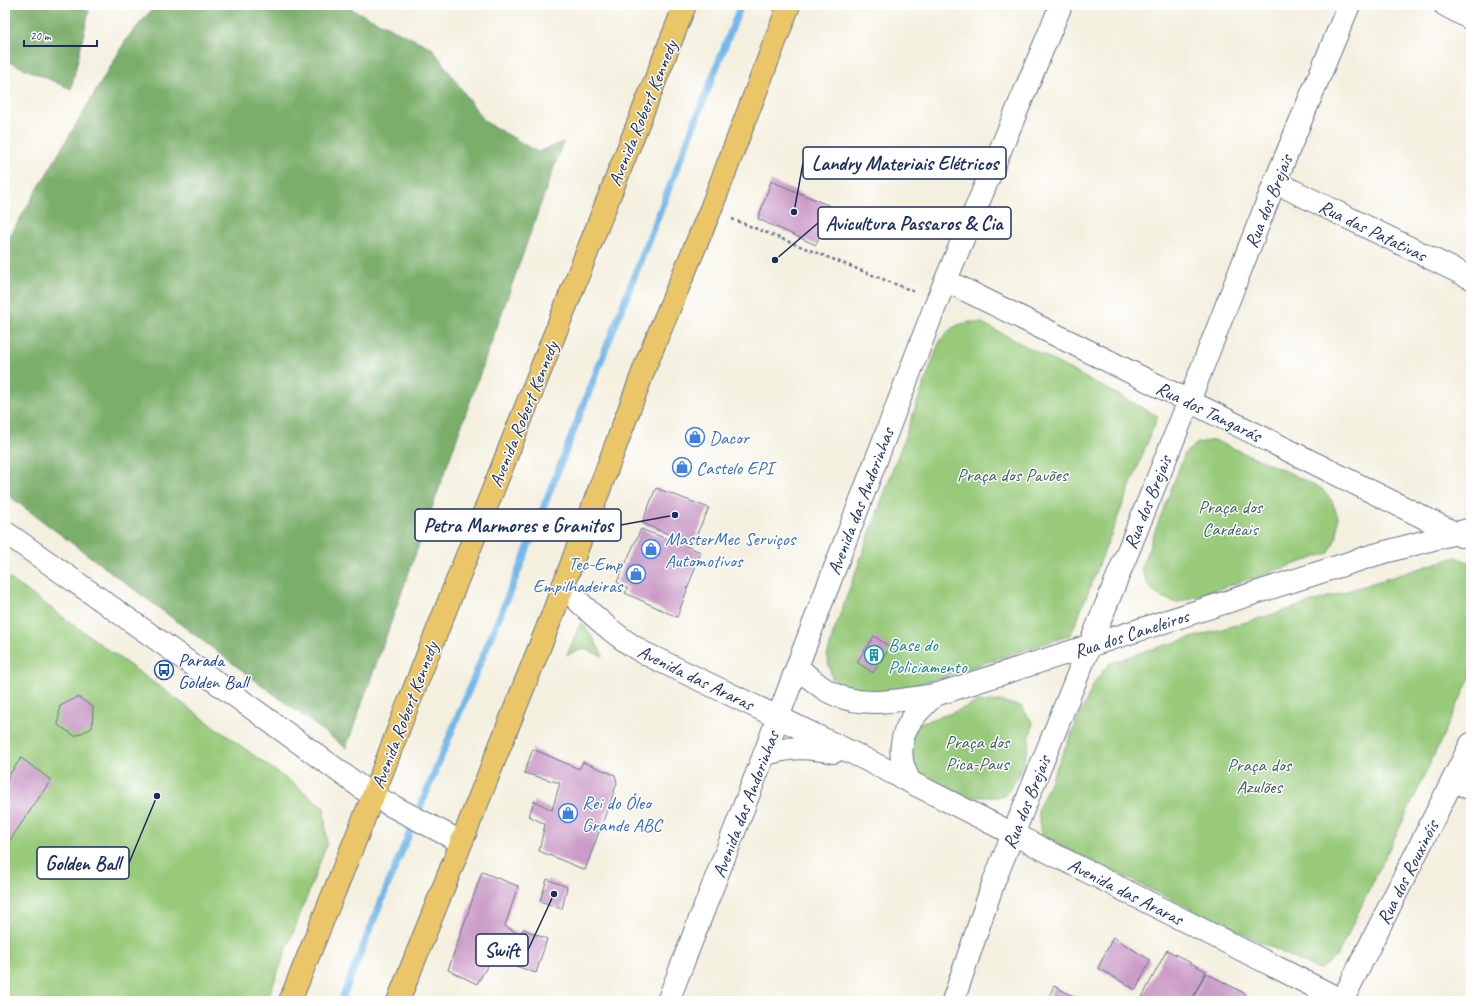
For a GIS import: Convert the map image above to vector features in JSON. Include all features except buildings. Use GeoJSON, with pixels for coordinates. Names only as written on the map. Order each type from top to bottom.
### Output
{"type":"FeatureCollection","features":[{"type":"Feature","properties":{"kind":"main road","name":"Avenida Robert Kennedy"},"geometry":{"type":"LineString","coordinates":[[290,1001],[373,796],[685,5]]}},
{"type":"Feature","properties":{"kind":"main road"},"geometry":{"type":"LineString","coordinates":[[398,1001],[563,586],[648,359],[710,211],[789,5]]}},
{"type":"Feature","properties":{"kind":"street","name":"Avenida das Andorinhas"},"geometry":{"type":"LineString","coordinates":[[668,1001],[779,718],[797,667],[937,301],[947,281],[1061,5]]}},
{"type":"Feature","properties":{"kind":"street","name":"Rua dos Brejais"},"geometry":{"type":"LineString","coordinates":[[953,1001],[994,881],[1189,401],[1275,182],[1349,5]]}},
{"type":"Feature","properties":{"kind":"street"},"geometry":{"type":"LineString","coordinates":[[1444,5],[1471,19]]}},
{"type":"Feature","properties":{"kind":"street","name":"Rua das Patativas"},"geometry":{"type":"LineString","coordinates":[[1275,182],[1471,278]]}},
{"type":"Feature","properties":{"kind":"street","name":"Rua dos Tangarás"},"geometry":{"type":"LineString","coordinates":[[947,281],[1189,401],[1466,535]]}},
{"type":"Feature","properties":{"kind":"street"},"geometry":{"type":"LineString","coordinates":[[5,532],[169,647],[373,796],[461,842]]}},
{"type":"Feature","properties":{"kind":"street","name":"Rua dos Caneleiros"},"geometry":{"type":"LineString","coordinates":[[797,667],[827,691],[850,700],[868,703],[935,695],[1374,555],[1466,535]]}},
{"type":"Feature","properties":{"kind":"street","name":"Avenida das Araras"},"geometry":{"type":"LineString","coordinates":[[563,586],[597,620],[620,638],[642,652],[865,758],[1343,1001]]}},
{"type":"Feature","properties":{"kind":"street"},"geometry":{"type":"LineString","coordinates":[[909,781],[902,761],[902,742],[904,732],[911,720],[935,695]]}},
{"type":"Feature","properties":{"kind":"street","name":"Rua dos Rouxinóis"},"geometry":{"type":"LineString","coordinates":[[1343,1001],[1462,784],[1471,744]]}},
{"type":"Feature","properties":{"kind":"street","name":"Avenida das Araras"},"geometry":{"type":"LineString","coordinates":[[764,755],[788,748],[806,747],[865,758]]}},
{"type":"Feature","properties":{"kind":"path"},"geometry":{"type":"LineString","coordinates":[[710,211],[937,301]]}},
{"type":"Feature","properties":{"kind":"green space"},"geometry":{"type":"Polygon","coordinates":[[[5,5],[77,5],[89,11],[71,89],[5,60],[5,5]]]}},
{"type":"Feature","properties":{"kind":"green space"},"geometry":{"type":"Polygon","coordinates":[[[156,5],[343,5],[432,48],[484,121],[538,152],[563,142],[346,748],[5,493],[5,244],[128,37],[156,5]]]}},
{"type":"Feature","properties":{"kind":"green space","name":"Praça dos Pavões"},"geometry":{"type":"Polygon","coordinates":[[[970,322],[982,323],[1158,416],[1071,635],[883,696],[862,695],[832,678],[827,657],[833,634],[939,343],[952,328],[970,322]]]}},
{"type":"Feature","properties":{"kind":"green space","name":"Praça dos Cardeais"},"geometry":{"type":"Polygon","coordinates":[[[1214,440],[1288,472],[1322,489],[1332,501],[1338,517],[1337,536],[1329,553],[1176,603],[1153,591],[1141,568],[1185,453],[1198,443],[1214,440]]]}},
{"type":"Feature","properties":{"kind":"green space","name":"Praça dos Azulões"},"geometry":{"type":"Polygon","coordinates":[[[1456,557],[1471,563],[1471,676],[1337,956],[1319,970],[1041,837],[1038,809],[1095,681],[1109,664],[1142,652],[1274,614],[1456,557]]]}},
{"type":"Feature","properties":{"kind":"green space"},"geometry":{"type":"Polygon","coordinates":[[[5,575],[295,785],[324,808],[327,844],[267,1001],[5,1001],[5,575]]]}},
{"type":"Feature","properties":{"kind":"green space"},"geometry":{"type":"Polygon","coordinates":[[[581,622],[592,636],[603,656],[584,649],[567,655],[581,622]]]}},
{"type":"Feature","properties":{"kind":"green space","name":"Praça dos Pica-Paus"},"geometry":{"type":"Polygon","coordinates":[[[1000,701],[1022,707],[1033,723],[1027,752],[1018,777],[1003,797],[963,797],[925,780],[910,765],[909,743],[916,724],[949,714],[978,702],[1000,701]]]}},
{"type":"Feature","properties":{"kind":"waterway"},"geometry":{"type":"LineString","coordinates":[[341,1001],[522,562],[741,5]]}},
{"type":"Feature","properties":{"kind":"place","name":"Landry Materiais Elétricos"},"geometry":{"type":"Point","coordinates":[794,212]}},
{"type":"Feature","properties":{"kind":"place","name":"Avicultura Passaros & Cia"},"geometry":{"type":"Point","coordinates":[775,260]}},
{"type":"Feature","properties":{"kind":"place","name":"Dacor"},"geometry":{"type":"Point","coordinates":[695,437]}},
{"type":"Feature","properties":{"kind":"place","name":"Castelo EPI"},"geometry":{"type":"Point","coordinates":[682,467]}},
{"type":"Feature","properties":{"kind":"place","name":"Petra Marmores e Granitos"},"geometry":{"type":"Point","coordinates":[675,515]}},
{"type":"Feature","properties":{"kind":"place","name":"MasterMec Serviços Automotivos"},"geometry":{"type":"Point","coordinates":[651,549]}},
{"type":"Feature","properties":{"kind":"place","name":"Tec-Emp Empilhadeiras"},"geometry":{"type":"Point","coordinates":[636,574]}},
{"type":"Feature","properties":{"kind":"place","name":"Base do Policiamento"},"geometry":{"type":"Point","coordinates":[874,655]}},
{"type":"Feature","properties":{"kind":"place","name":"Parada Golden Ball"},"geometry":{"type":"Point","coordinates":[164,670]}},
{"type":"Feature","properties":{"kind":"place","name":"Golden Ball"},"geometry":{"type":"Point","coordinates":[157,796]}},
{"type":"Feature","properties":{"kind":"place","name":"Rei do Óleo Grande ABC"},"geometry":{"type":"Point","coordinates":[568,813]}},
{"type":"Feature","properties":{"kind":"place","name":"Swift"},"geometry":{"type":"Point","coordinates":[554,894]}}]}
